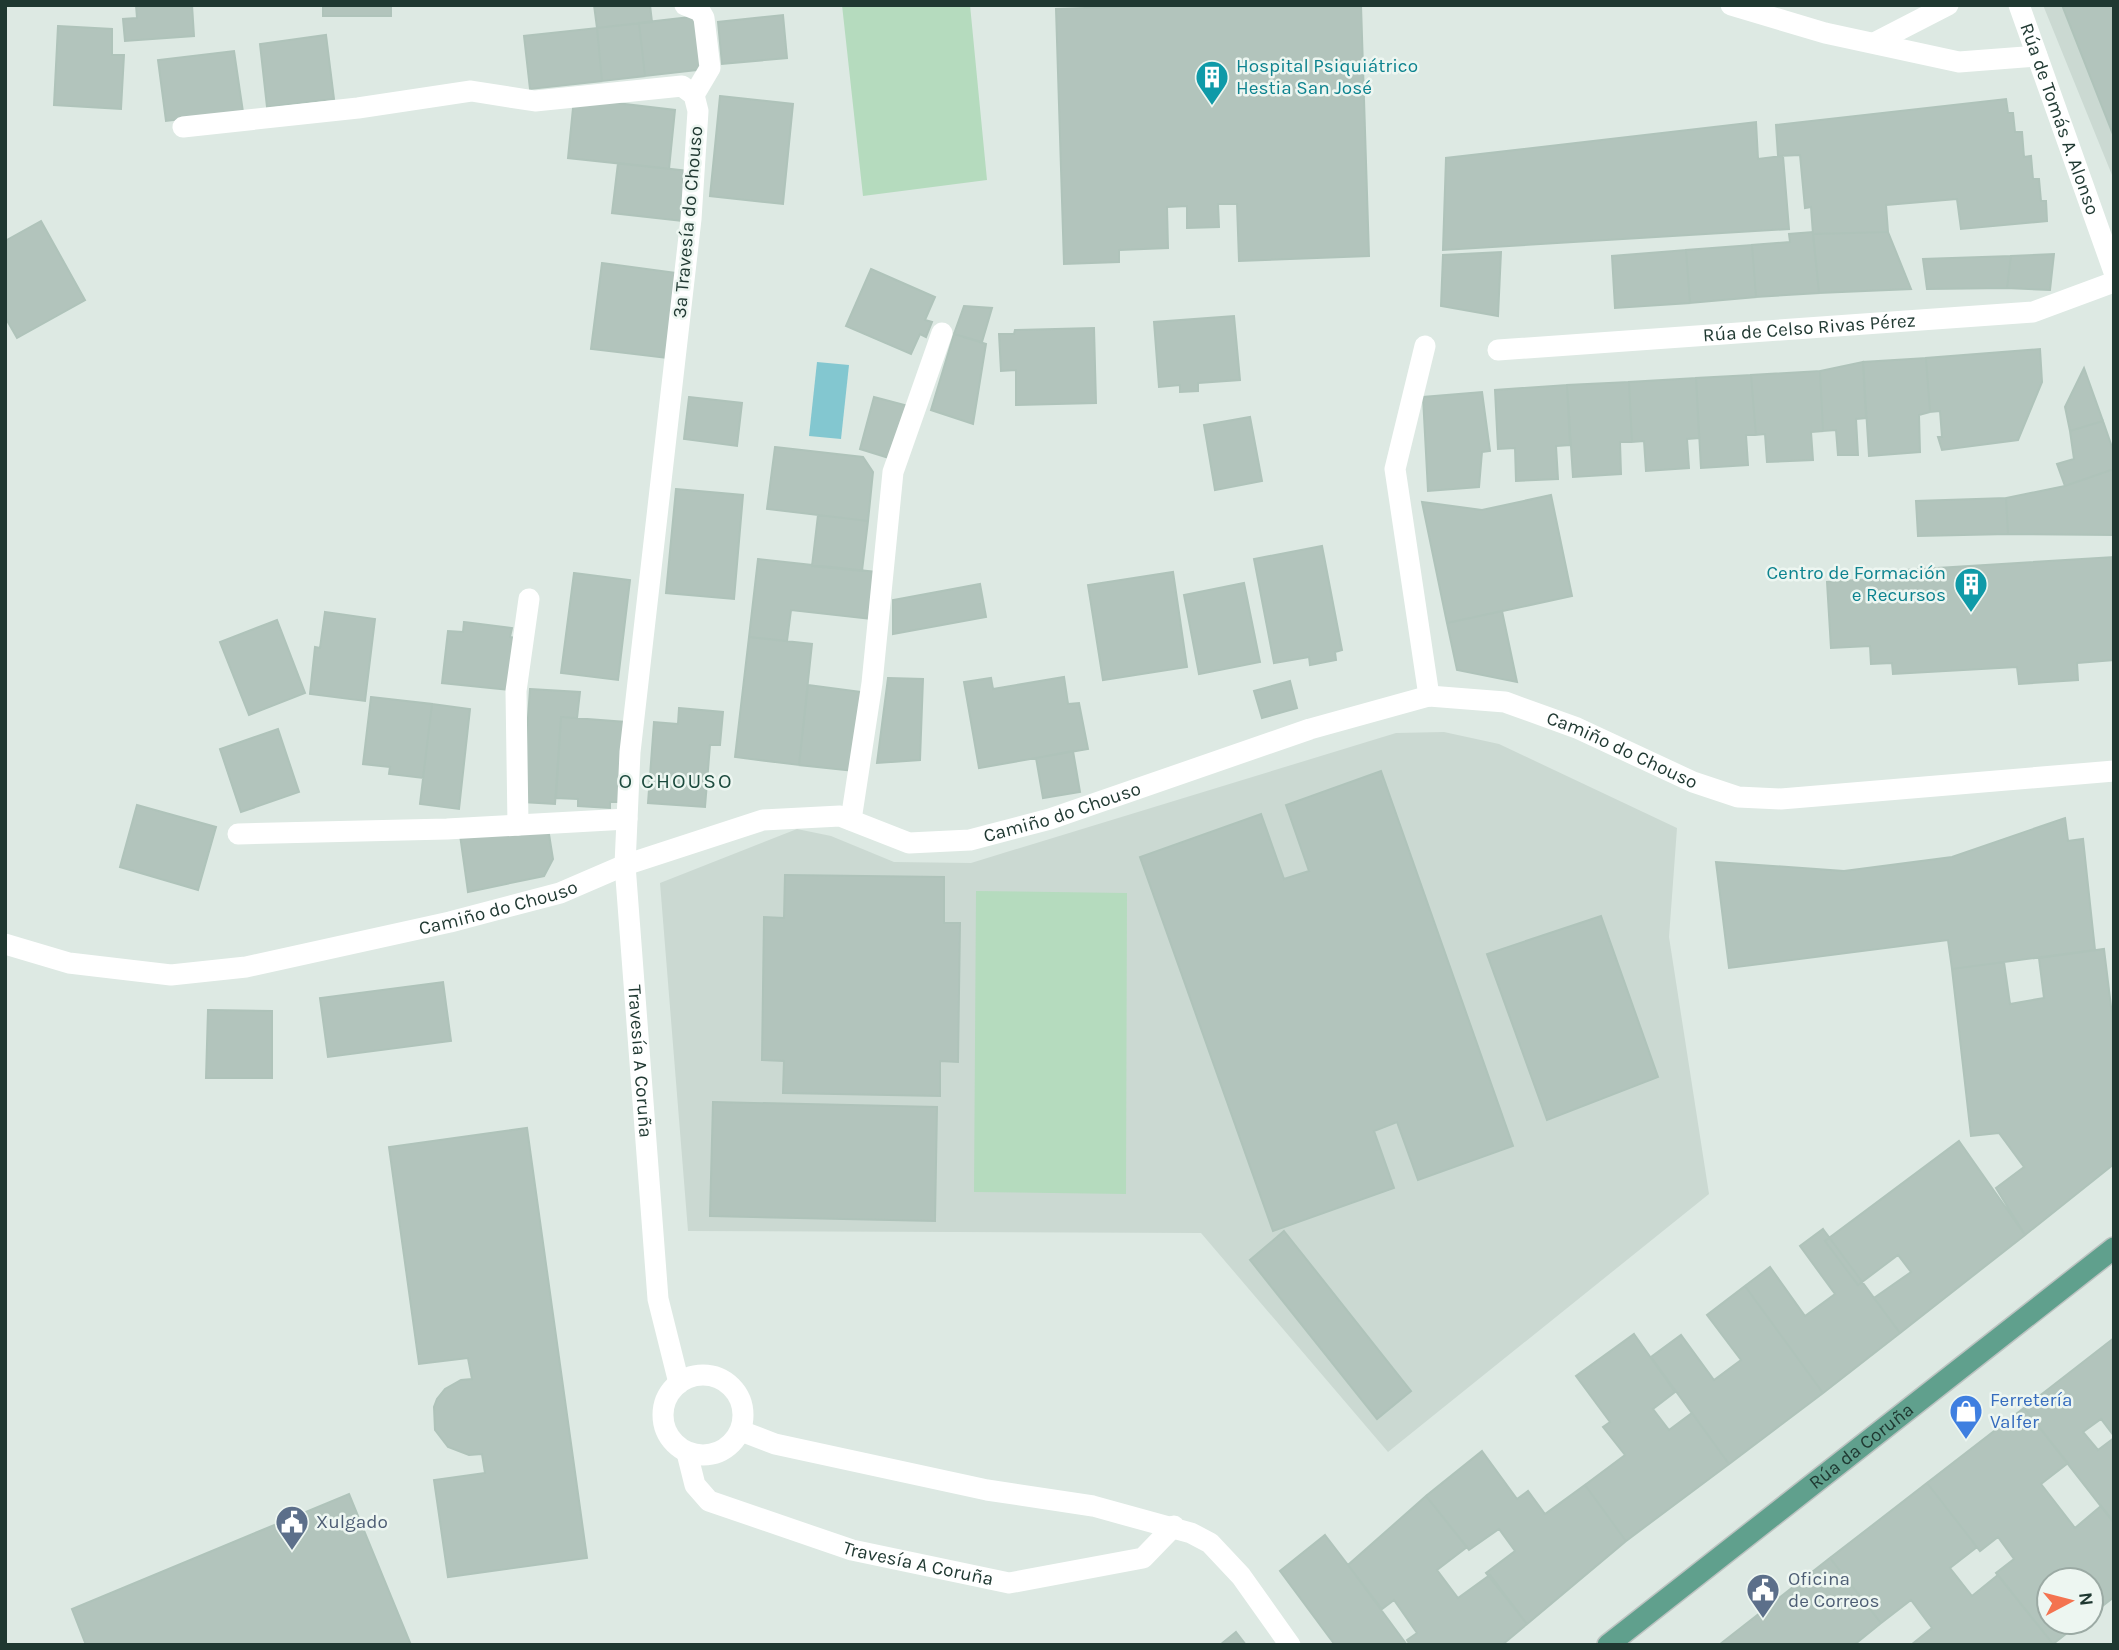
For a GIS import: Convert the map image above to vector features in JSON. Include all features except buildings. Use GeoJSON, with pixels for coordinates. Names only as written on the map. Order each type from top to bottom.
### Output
{"type":"FeatureCollection","features":[{"type":"Feature","properties":{"kind":"main road","name":"Rúa da Coruña"},"geometry":{"type":"LineString","coordinates":[[1608,1645],[2114,1248]]}},
{"type":"Feature","properties":{"kind":"street"},"geometry":{"type":"LineString","coordinates":[[183,127],[358,108],[471,91],[535,101],[653,86],[682,86],[694,95],[710,68],[704,18],[700,11],[683,5],[670,5]]}},
{"type":"Feature","properties":{"kind":"street"},"geometry":{"type":"LineString","coordinates":[[1731,5],[1825,33],[1877,42],[1959,62],[2037,56]]}},
{"type":"Feature","properties":{"kind":"street"},"geometry":{"type":"LineString","coordinates":[[1877,42],[1948,5]]}},
{"type":"Feature","properties":{"kind":"street","name":"Rúa de Tomás A. Alonso"},"geometry":{"type":"LineString","coordinates":[[2019,5],[2114,272]]}},
{"type":"Feature","properties":{"kind":"street","name":"3ª Travesía do Chouso"},"geometry":{"type":"LineString","coordinates":[[625,865],[630,752],[691,219],[698,111],[694,95]]}},
{"type":"Feature","properties":{"kind":"street","name":"Rúa de Celso Rivas Pérez"},"geometry":{"type":"LineString","coordinates":[[1498,350],[2033,312],[2114,282]]}},
{"type":"Feature","properties":{"kind":"street"},"geometry":{"type":"LineString","coordinates":[[851,820],[872,683],[893,472],[942,333]]}},
{"type":"Feature","properties":{"kind":"street"},"geometry":{"type":"LineString","coordinates":[[1425,346],[1395,469],[1429,696]]}},
{"type":"Feature","properties":{"kind":"street"},"geometry":{"type":"LineString","coordinates":[[519,825],[516,691],[529,598]]}},
{"type":"Feature","properties":{"kind":"street","name":"Camiño do Chouso"},"geometry":{"type":"LineString","coordinates":[[5,944],[69,963],[171,975],[246,967],[450,922],[536,899],[625,865],[763,820],[840,816],[909,843],[970,841],[1049,819],[1310,729],[1429,696],[1506,702],[1577,728],[1693,782],[1738,797],[1781,799],[2114,771]]}},
{"type":"Feature","properties":{"kind":"street"},"geometry":{"type":"LineString","coordinates":[[238,834],[627,819]]}},
{"type":"Feature","properties":{"kind":"street","name":"Travesía A Coruña"},"geometry":{"type":"LineString","coordinates":[[625,865],[658,1299],[678,1383],[666,1399],[663,1420],[671,1440],[687,1453],[695,1485],[709,1501],[852,1550],[1009,1583],[1143,1558],[1174,1526]]}},
{"type":"Feature","properties":{"kind":"street"},"geometry":{"type":"LineString","coordinates":[[678,1383],[698,1375],[719,1378],[736,1391],[744,1410],[741,1431],[728,1448],[708,1456],[687,1453]]}},
{"type":"Feature","properties":{"kind":"street"},"geometry":{"type":"LineString","coordinates":[[741,1431],[775,1444],[974,1488],[1093,1506],[1174,1526],[1210,1543],[1241,1576],[1290,1645]]}},
{"type":"Feature","properties":{"kind":"shaded area"},"geometry":{"type":"Polygon","coordinates":[[[2043,5],[2114,5],[2114,180],[2043,5]]]}},
{"type":"Feature","properties":{"kind":"shaded area"},"geometry":{"type":"Polygon","coordinates":[[[1444,732],[1499,744],[1677,828],[1669,937],[1709,1194],[1388,1452],[1201,1233],[688,1231],[660,883],[797,829],[831,836],[894,862],[971,863],[1396,733],[1444,732]]]}},
{"type":"Feature","properties":{"kind":"green space"},"geometry":{"type":"Polygon","coordinates":[[[842,5],[970,5],[987,180],[863,196],[842,5]]]}},
{"type":"Feature","properties":{"kind":"green space"},"geometry":{"type":"Polygon","coordinates":[[[976,891],[1127,893],[1126,1194],[974,1192],[976,891]]]}},
{"type":"Feature","properties":{"kind":"water"},"geometry":{"type":"Polygon","coordinates":[[[817,362],[849,365],[841,439],[809,436],[817,362]]]}},
{"type":"Feature","properties":{"kind":"place","name":"Hospital Psiquiátrico Hestia San José"},"geometry":{"type":"Point","coordinates":[1212,107]}},
{"type":"Feature","properties":{"kind":"place","name":"Centro de Formación e Recursos"},"geometry":{"type":"Point","coordinates":[1971,614]}},
{"type":"Feature","properties":{"kind":"place","name":"Ferretería Valfer"},"geometry":{"type":"Point","coordinates":[1966,1441]}},
{"type":"Feature","properties":{"kind":"place","name":"Xulgado"},"geometry":{"type":"Point","coordinates":[292,1552]}},
{"type":"Feature","properties":{"kind":"place","name":"Oficina de Correos"},"geometry":{"type":"Point","coordinates":[1763,1620]}},
{"type":"Feature","properties":{"kind":"district","name":"O CHOUSO"},"geometry":{"type":"Point","coordinates":[676,781]}}]}
